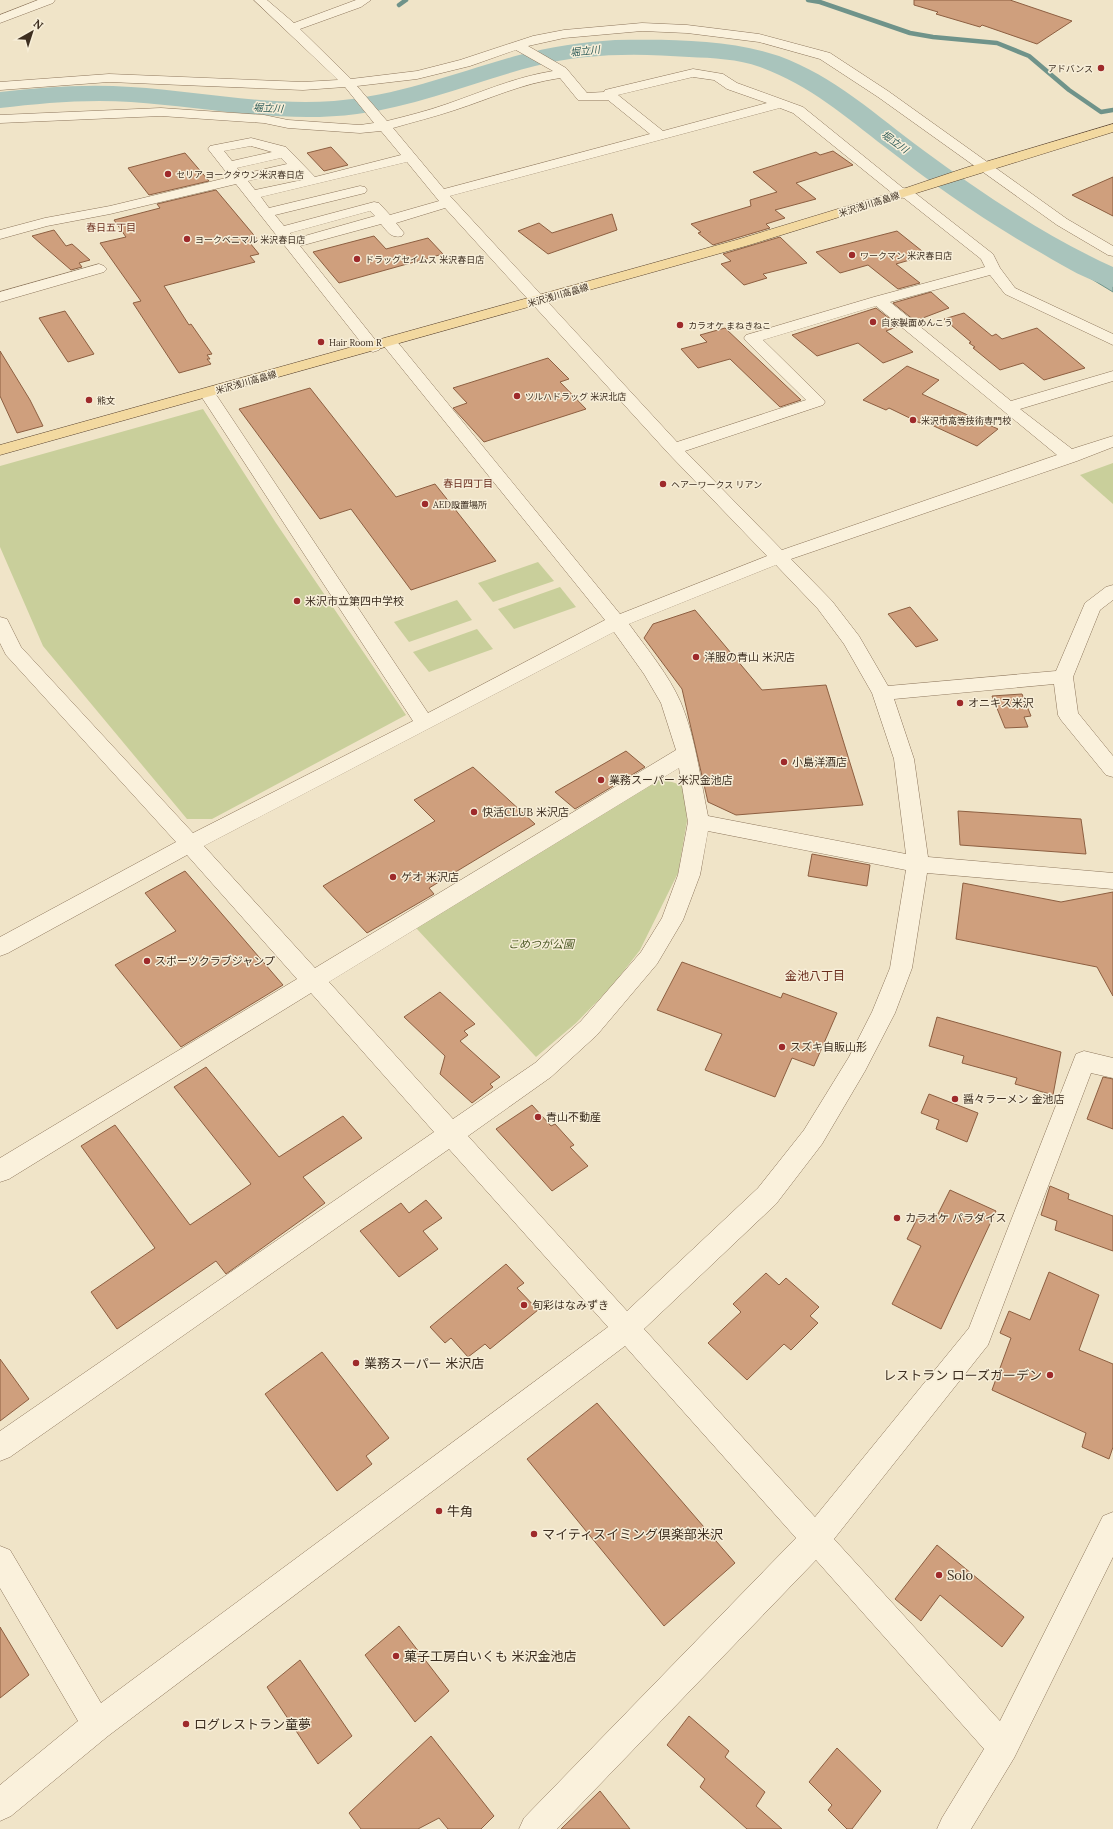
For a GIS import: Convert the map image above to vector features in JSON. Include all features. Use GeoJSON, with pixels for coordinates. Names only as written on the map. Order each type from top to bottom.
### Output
{"type":"FeatureCollection","features":[{"type":"Feature","properties":{"kind":"main road","name":"米沢浅川高畠線"},"geometry":{"type":"LineString","coordinates":[[0,450],[741,243],[904,193],[985,166],[1113,128]]}},
{"type":"Feature","properties":{"kind":"street"},"geometry":{"type":"LineString","coordinates":[[0,19],[49,0]]}},
{"type":"Feature","properties":{"kind":"street"},"geometry":{"type":"LineString","coordinates":[[0,1805],[97,1725],[626,1329],[767,1196],[813,1137],[883,1014],[901,968],[918,864],[904,759],[882,693],[852,642],[825,605],[674,449],[537,301],[444,198],[386,126],[348,83],[292,28],[260,0]]}},
{"type":"Feature","properties":{"kind":"street"},"geometry":{"type":"LineString","coordinates":[[292,28],[365,0]]}},
{"type":"Feature","properties":{"kind":"street"},"geometry":{"type":"LineString","coordinates":[[0,86],[51,81],[109,78],[303,86],[348,83],[417,74],[522,48],[564,34],[642,27],[726,33],[789,44],[825,56],[883,94],[1062,222],[1113,252]]}},
{"type":"Feature","properties":{"kind":"street"},"geometry":{"type":"LineString","coordinates":[[522,48],[562,72],[583,97],[611,96],[660,135]]}},
{"type":"Feature","properties":{"kind":"street"},"geometry":{"type":"LineString","coordinates":[[0,119],[161,112],[360,129],[386,126],[450,107],[498,89],[534,78],[562,72]]}},
{"type":"Feature","properties":{"kind":"street"},"geometry":{"type":"LineString","coordinates":[[611,96],[610,93],[693,73],[718,77],[732,86],[798,110],[988,257],[993,269],[1010,291],[1113,340]]}},
{"type":"Feature","properties":{"kind":"street"},"geometry":{"type":"LineString","coordinates":[[291,244],[386,220],[444,198],[660,135],[780,104]]}},
{"type":"Feature","properties":{"kind":"street"},"geometry":{"type":"LineString","coordinates":[[0,1447],[543,1070],[589,1028],[644,965],[672,920],[689,875],[699,822],[687,753],[671,703],[652,670],[617,622],[381,344],[291,244],[215,149],[251,142],[281,150],[312,182]]}},
{"type":"Feature","properties":{"kind":"street"},"geometry":{"type":"LineString","coordinates":[[228,166],[284,153]]}},
{"type":"Feature","properties":{"kind":"street"},"geometry":{"type":"LineString","coordinates":[[252,195],[346,174],[410,157]]}},
{"type":"Feature","properties":{"kind":"street"},"geometry":{"type":"LineString","coordinates":[[0,235],[45,222],[110,210],[296,166]]}},
{"type":"Feature","properties":{"kind":"street"},"geometry":{"type":"LineString","coordinates":[[346,174],[397,233]]}},
{"type":"Feature","properties":{"kind":"street"},"geometry":{"type":"LineString","coordinates":[[266,213],[360,190]]}},
{"type":"Feature","properties":{"kind":"street"},"geometry":{"type":"LineString","coordinates":[[280,231],[374,206]]}},
{"type":"Feature","properties":{"kind":"street"},"geometry":{"type":"LineString","coordinates":[[0,297],[99,269]]}},
{"type":"Feature","properties":{"kind":"street"},"geometry":{"type":"LineString","coordinates":[[674,449],[817,402],[752,338],[879,300],[993,269]]}},
{"type":"Feature","properties":{"kind":"street"},"geometry":{"type":"LineString","coordinates":[[879,300],[1071,457]]}},
{"type":"Feature","properties":{"kind":"street"},"geometry":{"type":"LineString","coordinates":[[1008,407],[1113,376]]}},
{"type":"Feature","properties":{"kind":"street"},"geometry":{"type":"LineString","coordinates":[[207,393],[425,722]]}},
{"type":"Feature","properties":{"kind":"street"},"geometry":{"type":"LineString","coordinates":[[0,947],[190,844],[617,622],[780,557],[1071,457],[1113,441]]}},
{"type":"Feature","properties":{"kind":"street"},"geometry":{"type":"LineString","coordinates":[[1113,591],[1092,607],[1063,677],[1068,715],[1113,770]]}},
{"type":"Feature","properties":{"kind":"street"},"geometry":{"type":"LineString","coordinates":[[0,623],[14,650],[1002,1747]]}},
{"type":"Feature","properties":{"kind":"street"},"geometry":{"type":"LineString","coordinates":[[882,693],[1063,677]]}},
{"type":"Feature","properties":{"kind":"street"},"geometry":{"type":"LineString","coordinates":[[0,1171],[687,753]]}},
{"type":"Feature","properties":{"kind":"street"},"geometry":{"type":"LineString","coordinates":[[699,822],[918,864],[1113,881]]}},
{"type":"Feature","properties":{"kind":"street"},"geometry":{"type":"LineString","coordinates":[[535,1829],[621,1738],[815,1540],[979,1336],[1084,1060],[1113,1068]]}},
{"type":"Feature","properties":{"kind":"street"},"geometry":{"type":"LineString","coordinates":[[953,1829],[1002,1747],[1113,1526]]}},
{"type":"Feature","properties":{"kind":"street"},"geometry":{"type":"LineString","coordinates":[[0,1560],[97,1725]]}},
{"type":"Feature","properties":{"kind":"green space"},"geometry":{"type":"Polygon","coordinates":[[[203,409],[276,523],[406,715],[212,819],[187,819],[43,646],[0,547],[0,466],[203,409]]]}},
{"type":"Feature","properties":{"kind":"green space"},"geometry":{"type":"Polygon","coordinates":[[[1113,463],[1113,504],[1080,475],[1113,463]]]}},
{"type":"Feature","properties":{"kind":"green space"},"geometry":{"type":"Polygon","coordinates":[[[538,562],[554,581],[493,602],[478,583],[538,562]]]}},
{"type":"Feature","properties":{"kind":"green space"},"geometry":{"type":"Polygon","coordinates":[[[560,587],[576,607],[514,629],[498,609],[560,587]]]}},
{"type":"Feature","properties":{"kind":"green space"},"geometry":{"type":"Polygon","coordinates":[[[457,600],[472,620],[409,642],[394,622],[457,600]]]}},
{"type":"Feature","properties":{"kind":"green space"},"geometry":{"type":"Polygon","coordinates":[[[477,629],[493,649],[429,672],[413,652],[477,629]]]}},
{"type":"Feature","properties":{"kind":"green space","name":"こめつが公園"},"geometry":{"type":"Polygon","coordinates":[[[657,777],[684,786],[687,821],[678,873],[640,950],[613,985],[576,1023],[536,1057],[416,928],[657,777]]]}},
{"type":"Feature","properties":{"kind":"water"},"geometry":{"type":"Polygon","coordinates":[[[1037,246],[1113,275],[1113,292],[1037,246]]]}},
{"type":"Feature","properties":{"kind":"building"},"geometry":{"type":"Polygon","coordinates":[[[914,0],[1010,0],[1072,21],[1037,44],[982,25],[980,27],[936,14],[938,12],[914,5],[914,0]]]}},
{"type":"Feature","properties":{"kind":"building"},"geometry":{"type":"Polygon","coordinates":[[[331,147],[348,165],[324,171],[307,153],[331,147]]]}},
{"type":"Feature","properties":{"kind":"building"},"geometry":{"type":"Polygon","coordinates":[[[833,151],[853,165],[796,183],[816,199],[775,210],[785,218],[766,224],[770,228],[713,245],[698,233],[701,232],[691,224],[751,206],[750,200],[777,192],[753,172],[816,152],[820,155],[833,151]]]}},
{"type":"Feature","properties":{"kind":"building","name":"セリア ヨークタウン米沢春日店"},"geometry":{"type":"Polygon","coordinates":[[[185,153],[209,181],[149,195],[128,168],[185,153]]]}},
{"type":"Feature","properties":{"kind":"building"},"geometry":{"type":"Polygon","coordinates":[[[1113,177],[1113,216],[1072,195],[1113,177]]]}},
{"type":"Feature","properties":{"kind":"building","name":"ヨークベニマル 米沢春日店"},"geometry":{"type":"Polygon","coordinates":[[[216,190],[258,240],[250,243],[259,254],[250,256],[255,262],[164,286],[189,325],[191,324],[212,354],[207,355],[210,359],[207,359],[211,364],[179,373],[133,303],[141,301],[100,243],[126,237],[114,220],[160,208],[157,204],[216,190]]]}},
{"type":"Feature","properties":{"kind":"building"},"geometry":{"type":"Polygon","coordinates":[[[612,214],[617,230],[548,254],[518,231],[539,223],[552,233],[612,214]]]}},
{"type":"Feature","properties":{"kind":"building"},"geometry":{"type":"Polygon","coordinates":[[[54,230],[66,246],[72,244],[90,260],[79,263],[82,267],[71,270],[32,236],[54,230]]]}},
{"type":"Feature","properties":{"kind":"building"},"geometry":{"type":"Polygon","coordinates":[[[897,231],[927,255],[896,264],[920,283],[898,289],[868,265],[840,273],[816,252],[897,231]]]}},
{"type":"Feature","properties":{"kind":"building","name":"ドラッグセイムス 米沢春日店"},"geometry":{"type":"Polygon","coordinates":[[[374,236],[386,249],[428,238],[443,254],[339,283],[313,252],[374,236]]]}},
{"type":"Feature","properties":{"kind":"building"},"geometry":{"type":"Polygon","coordinates":[[[780,237],[807,263],[763,274],[767,278],[744,285],[721,264],[731,261],[723,254],[780,237]]]}},
{"type":"Feature","properties":{"kind":"building"},"geometry":{"type":"Polygon","coordinates":[[[931,292],[949,308],[915,321],[893,303],[931,292]]]}},
{"type":"Feature","properties":{"kind":"building"},"geometry":{"type":"Polygon","coordinates":[[[876,308],[899,326],[886,331],[913,352],[883,363],[858,343],[817,356],[792,335],[876,308]]]}},
{"type":"Feature","properties":{"kind":"building"},"geometry":{"type":"Polygon","coordinates":[[[65,311],[94,354],[68,362],[39,318],[65,311]]]}},
{"type":"Feature","properties":{"kind":"building"},"geometry":{"type":"Polygon","coordinates":[[[964,313],[992,336],[996,334],[1002,339],[1037,328],[1085,368],[1044,380],[1023,363],[1000,370],[973,348],[975,347],[969,343],[971,342],[944,319],[964,313]]]}},
{"type":"Feature","properties":{"kind":"building"},"geometry":{"type":"Polygon","coordinates":[[[725,328],[801,400],[780,407],[730,359],[698,368],[681,349],[707,342],[700,335],[725,328]]]}},
{"type":"Feature","properties":{"kind":"building"},"geometry":{"type":"Polygon","coordinates":[[[0,351],[30,400],[43,426],[17,433],[0,396],[0,351]]]}},
{"type":"Feature","properties":{"kind":"building","name":"ツルハドラッグ 米沢北店"},"geometry":{"type":"Polygon","coordinates":[[[548,358],[569,379],[560,382],[586,409],[484,442],[453,408],[467,403],[453,388],[548,358]]]}},
{"type":"Feature","properties":{"kind":"building"},"geometry":{"type":"Polygon","coordinates":[[[907,366],[939,380],[922,394],[998,429],[977,446],[923,421],[920,423],[889,408],[886,410],[863,400],[907,366]]]}},
{"type":"Feature","properties":{"kind":"building"},"geometry":{"type":"Polygon","coordinates":[[[310,388],[396,497],[435,484],[496,561],[411,590],[351,509],[320,519],[239,409],[310,388]]]}},
{"type":"Feature","properties":{"kind":"building"},"geometry":{"type":"Polygon","coordinates":[[[910,607],[938,640],[916,647],[888,614],[910,607]]]}},
{"type":"Feature","properties":{"kind":"building"},"geometry":{"type":"Polygon","coordinates":[[[695,610],[762,690],[826,685],[863,805],[736,815],[708,802],[682,689],[644,638],[653,624],[695,610]]]}},
{"type":"Feature","properties":{"kind":"building"},"geometry":{"type":"Polygon","coordinates":[[[1022,694],[1031,716],[1024,717],[1028,727],[1005,728],[992,696],[1022,694]]]}},
{"type":"Feature","properties":{"kind":"building","name":"業務スーパー 米沢金池店"},"geometry":{"type":"Polygon","coordinates":[[[626,751],[645,767],[575,809],[555,792],[626,751]]]}},
{"type":"Feature","properties":{"kind":"building"},"geometry":{"type":"Polygon","coordinates":[[[473,767],[535,824],[429,888],[434,894],[367,933],[323,886],[435,821],[414,800],[473,767]]]}},
{"type":"Feature","properties":{"kind":"building"},"geometry":{"type":"Polygon","coordinates":[[[958,811],[1081,819],[1086,854],[960,845],[958,811]]]}},
{"type":"Feature","properties":{"kind":"building"},"geometry":{"type":"Polygon","coordinates":[[[812,854],[870,865],[867,886],[808,876],[812,854]]]}},
{"type":"Feature","properties":{"kind":"building"},"geometry":{"type":"Polygon","coordinates":[[[185,871],[283,985],[181,1047],[115,965],[176,931],[145,893],[185,871]]]}},
{"type":"Feature","properties":{"kind":"building"},"geometry":{"type":"Polygon","coordinates":[[[963,883],[1061,902],[1113,892],[1113,996],[1097,967],[956,939],[963,883]]]}},
{"type":"Feature","properties":{"kind":"building"},"geometry":{"type":"Polygon","coordinates":[[[682,962],[781,998],[783,993],[837,1013],[814,1066],[792,1058],[775,1097],[705,1070],[722,1034],[657,1010],[682,962]]]}},
{"type":"Feature","properties":{"kind":"building"},"geometry":{"type":"Polygon","coordinates":[[[440,992],[475,1024],[464,1031],[468,1035],[460,1041],[500,1077],[490,1084],[493,1087],[472,1103],[440,1074],[445,1056],[404,1017],[440,992]]]}},
{"type":"Feature","properties":{"kind":"building"},"geometry":{"type":"Polygon","coordinates":[[[937,1017],[1061,1052],[1053,1095],[1015,1084],[1017,1078],[962,1063],[964,1056],[929,1046],[937,1017]]]}},
{"type":"Feature","properties":{"kind":"building"},"geometry":{"type":"Polygon","coordinates":[[[206,1067],[279,1157],[343,1116],[362,1138],[303,1177],[325,1203],[226,1274],[216,1261],[117,1329],[91,1292],[155,1248],[81,1146],[115,1125],[190,1225],[251,1184],[174,1087],[206,1067]]]}},
{"type":"Feature","properties":{"kind":"building"},"geometry":{"type":"Polygon","coordinates":[[[1103,1077],[1113,1079],[1113,1129],[1087,1119],[1103,1077]]]}},
{"type":"Feature","properties":{"kind":"building"},"geometry":{"type":"Polygon","coordinates":[[[929,1094],[978,1113],[967,1142],[936,1129],[939,1120],[921,1113],[929,1094]]]}},
{"type":"Feature","properties":{"kind":"building"},"geometry":{"type":"Polygon","coordinates":[[[532,1105],[551,1126],[555,1124],[574,1145],[570,1147],[588,1166],[552,1191],[496,1129],[532,1105]]]}},
{"type":"Feature","properties":{"kind":"building"},"geometry":{"type":"Polygon","coordinates":[[[1050,1186],[1069,1194],[1068,1199],[1113,1216],[1113,1251],[1055,1230],[1057,1221],[1041,1215],[1050,1186]]]}},
{"type":"Feature","properties":{"kind":"building"},"geometry":{"type":"Polygon","coordinates":[[[950,1190],[996,1211],[941,1329],[892,1304],[921,1246],[907,1239],[919,1215],[934,1222],[950,1190]]]}},
{"type":"Feature","properties":{"kind":"building"},"geometry":{"type":"Polygon","coordinates":[[[426,1200],[442,1218],[423,1231],[438,1249],[399,1277],[360,1231],[401,1203],[409,1213],[426,1200]]]}},
{"type":"Feature","properties":{"kind":"building"},"geometry":{"type":"Polygon","coordinates":[[[506,1264],[524,1283],[517,1288],[538,1310],[490,1349],[485,1344],[468,1357],[451,1338],[445,1343],[430,1327],[506,1264]]]}},
{"type":"Feature","properties":{"kind":"building"},"geometry":{"type":"Polygon","coordinates":[[[1049,1272],[1099,1295],[1079,1350],[1113,1364],[1113,1447],[1109,1459],[1082,1447],[1086,1433],[992,1390],[1011,1338],[1000,1333],[1009,1311],[1030,1320],[1049,1272]]]}},
{"type":"Feature","properties":{"kind":"building"},"geometry":{"type":"Polygon","coordinates":[[[766,1273],[779,1285],[786,1278],[819,1307],[810,1316],[818,1323],[791,1350],[784,1344],[747,1380],[708,1343],[741,1312],[733,1304],[766,1273]]]}},
{"type":"Feature","properties":{"kind":"building"},"geometry":{"type":"Polygon","coordinates":[[[322,1352],[389,1438],[366,1456],[372,1464],[337,1491],[265,1394],[322,1352]]]}},
{"type":"Feature","properties":{"kind":"building"},"geometry":{"type":"Polygon","coordinates":[[[0,1359],[29,1399],[0,1421],[0,1359]]]}},
{"type":"Feature","properties":{"kind":"building"},"geometry":{"type":"Polygon","coordinates":[[[597,1403],[735,1563],[664,1626],[527,1459],[597,1403]]]}},
{"type":"Feature","properties":{"kind":"building"},"geometry":{"type":"Polygon","coordinates":[[[937,1545],[1024,1617],[1002,1647],[940,1595],[921,1621],[895,1599],[937,1545]]]}},
{"type":"Feature","properties":{"kind":"building"},"geometry":{"type":"Polygon","coordinates":[[[399,1626],[449,1691],[415,1722],[365,1655],[399,1626]]]}},
{"type":"Feature","properties":{"kind":"building"},"geometry":{"type":"Polygon","coordinates":[[[0,1627],[29,1675],[0,1698],[0,1627]]]}},
{"type":"Feature","properties":{"kind":"building"},"geometry":{"type":"Polygon","coordinates":[[[300,1660],[352,1736],[318,1764],[267,1687],[300,1660]]]}},
{"type":"Feature","properties":{"kind":"building"},"geometry":{"type":"Polygon","coordinates":[[[689,1716],[729,1751],[725,1757],[765,1792],[756,1806],[782,1829],[747,1829],[700,1787],[705,1779],[667,1745],[689,1716]]]}},
{"type":"Feature","properties":{"kind":"building"},"geometry":{"type":"Polygon","coordinates":[[[431,1736],[494,1816],[481,1829],[448,1829],[439,1818],[418,1829],[361,1829],[349,1813],[431,1736]]]}},
{"type":"Feature","properties":{"kind":"building"},"geometry":{"type":"Polygon","coordinates":[[[837,1748],[881,1791],[852,1829],[847,1829],[828,1810],[832,1805],[809,1782],[837,1748]]]}},
{"type":"Feature","properties":{"kind":"building"},"geometry":{"type":"Polygon","coordinates":[[[600,1791],[630,1829],[561,1829],[600,1791]]]}},
{"type":"Feature","properties":{"kind":"waterway"},"geometry":{"type":"LineString","coordinates":[[399,5],[406,0]]}},
{"type":"Feature","properties":{"kind":"waterway"},"geometry":{"type":"LineString","coordinates":[[808,0],[820,2],[910,33],[933,37],[997,43],[1029,56],[1069,90],[1101,112],[1113,110]]}},
{"type":"Feature","properties":{"kind":"waterway","name":"堀立川"},"geometry":{"type":"LineString","coordinates":[[0,100],[37,96],[93,93],[131,94],[264,108],[310,110],[333,109],[383,102],[408,96],[529,60],[572,51],[658,47],[736,54],[771,62],[810,80],[846,104],[915,157],[986,207],[1035,238],[1113,278]]}},
{"type":"Feature","properties":{"kind":"place","name":"アドバンス"},"geometry":{"type":"Point","coordinates":[1101,68]}},
{"type":"Feature","properties":{"kind":"place","name":"セリア ヨークタウン米沢春日店"},"geometry":{"type":"Point","coordinates":[168,174]}},
{"type":"Feature","properties":{"kind":"place","name":"ヨークベニマル 米沢春日店"},"geometry":{"type":"Point","coordinates":[187,239]}},
{"type":"Feature","properties":{"kind":"place","name":"ワークマン 米沢春日店"},"geometry":{"type":"Point","coordinates":[852,255]}},
{"type":"Feature","properties":{"kind":"place","name":"ドラッグセイムス 米沢春日店"},"geometry":{"type":"Point","coordinates":[357,259]}},
{"type":"Feature","properties":{"kind":"place","name":"自家製面めんこう"},"geometry":{"type":"Point","coordinates":[873,322]}},
{"type":"Feature","properties":{"kind":"place","name":"カラオケ まねきねこ"},"geometry":{"type":"Point","coordinates":[680,325]}},
{"type":"Feature","properties":{"kind":"place","name":"Hair Room R"},"geometry":{"type":"Point","coordinates":[321,342]}},
{"type":"Feature","properties":{"kind":"place","name":"ツルハドラッグ 米沢北店"},"geometry":{"type":"Point","coordinates":[517,396]}},
{"type":"Feature","properties":{"kind":"place","name":"熊文"},"geometry":{"type":"Point","coordinates":[89,400]}},
{"type":"Feature","properties":{"kind":"place","name":"米沢市高等技術専門校"},"geometry":{"type":"Point","coordinates":[913,420]}},
{"type":"Feature","properties":{"kind":"place","name":"ヘアーワークス リアン"},"geometry":{"type":"Point","coordinates":[663,484]}},
{"type":"Feature","properties":{"kind":"place","name":"AED設置場所"},"geometry":{"type":"Point","coordinates":[425,504]}},
{"type":"Feature","properties":{"kind":"place","name":"米沢市立第四中学校"},"geometry":{"type":"Point","coordinates":[297,601]}},
{"type":"Feature","properties":{"kind":"place","name":"洋服の青山 米沢店"},"geometry":{"type":"Point","coordinates":[696,657]}},
{"type":"Feature","properties":{"kind":"place","name":"オニキス米沢"},"geometry":{"type":"Point","coordinates":[960,703]}},
{"type":"Feature","properties":{"kind":"place","name":"小島洋酒店"},"geometry":{"type":"Point","coordinates":[784,762]}},
{"type":"Feature","properties":{"kind":"place","name":"業務スーパー 米沢金池店"},"geometry":{"type":"Point","coordinates":[601,780]}},
{"type":"Feature","properties":{"kind":"place","name":"快活CLUB 米沢店"},"geometry":{"type":"Point","coordinates":[474,812]}},
{"type":"Feature","properties":{"kind":"place","name":"ゲオ 米沢店"},"geometry":{"type":"Point","coordinates":[393,877]}},
{"type":"Feature","properties":{"kind":"place","name":"スポーツクラブジャンプ"},"geometry":{"type":"Point","coordinates":[147,961]}},
{"type":"Feature","properties":{"kind":"place","name":"スズキ自販山形"},"geometry":{"type":"Point","coordinates":[782,1047]}},
{"type":"Feature","properties":{"kind":"place","name":"醤々ラーメン 金池店"},"geometry":{"type":"Point","coordinates":[955,1099]}},
{"type":"Feature","properties":{"kind":"place","name":"青山不動産"},"geometry":{"type":"Point","coordinates":[538,1117]}},
{"type":"Feature","properties":{"kind":"place","name":"カラオケ パラダイス"},"geometry":{"type":"Point","coordinates":[897,1218]}},
{"type":"Feature","properties":{"kind":"place","name":"旬彩はなみずき"},"geometry":{"type":"Point","coordinates":[524,1305]}},
{"type":"Feature","properties":{"kind":"place","name":"業務スーパー 米沢店"},"geometry":{"type":"Point","coordinates":[356,1363]}},
{"type":"Feature","properties":{"kind":"place","name":"レストラン ローズガーデン"},"geometry":{"type":"Point","coordinates":[1050,1375]}},
{"type":"Feature","properties":{"kind":"place","name":"牛角"},"geometry":{"type":"Point","coordinates":[439,1511]}},
{"type":"Feature","properties":{"kind":"place","name":"マイティスイミング倶楽部米沢"},"geometry":{"type":"Point","coordinates":[534,1534]}},
{"type":"Feature","properties":{"kind":"place","name":"Solo"},"geometry":{"type":"Point","coordinates":[939,1575]}},
{"type":"Feature","properties":{"kind":"place","name":"菓子工房白いくも 米沢金池店"},"geometry":{"type":"Point","coordinates":[396,1656]}},
{"type":"Feature","properties":{"kind":"place","name":"ログレストラン童夢"},"geometry":{"type":"Point","coordinates":[186,1724]}},
{"type":"Feature","properties":{"kind":"district","name":"春日五丁目"},"geometry":{"type":"Point","coordinates":[111,227]}},
{"type":"Feature","properties":{"kind":"district","name":"春日四丁目"},"geometry":{"type":"Point","coordinates":[468,483]}},
{"type":"Feature","properties":{"kind":"district","name":"金池八丁目"},"geometry":{"type":"Point","coordinates":[815,975]}}]}
